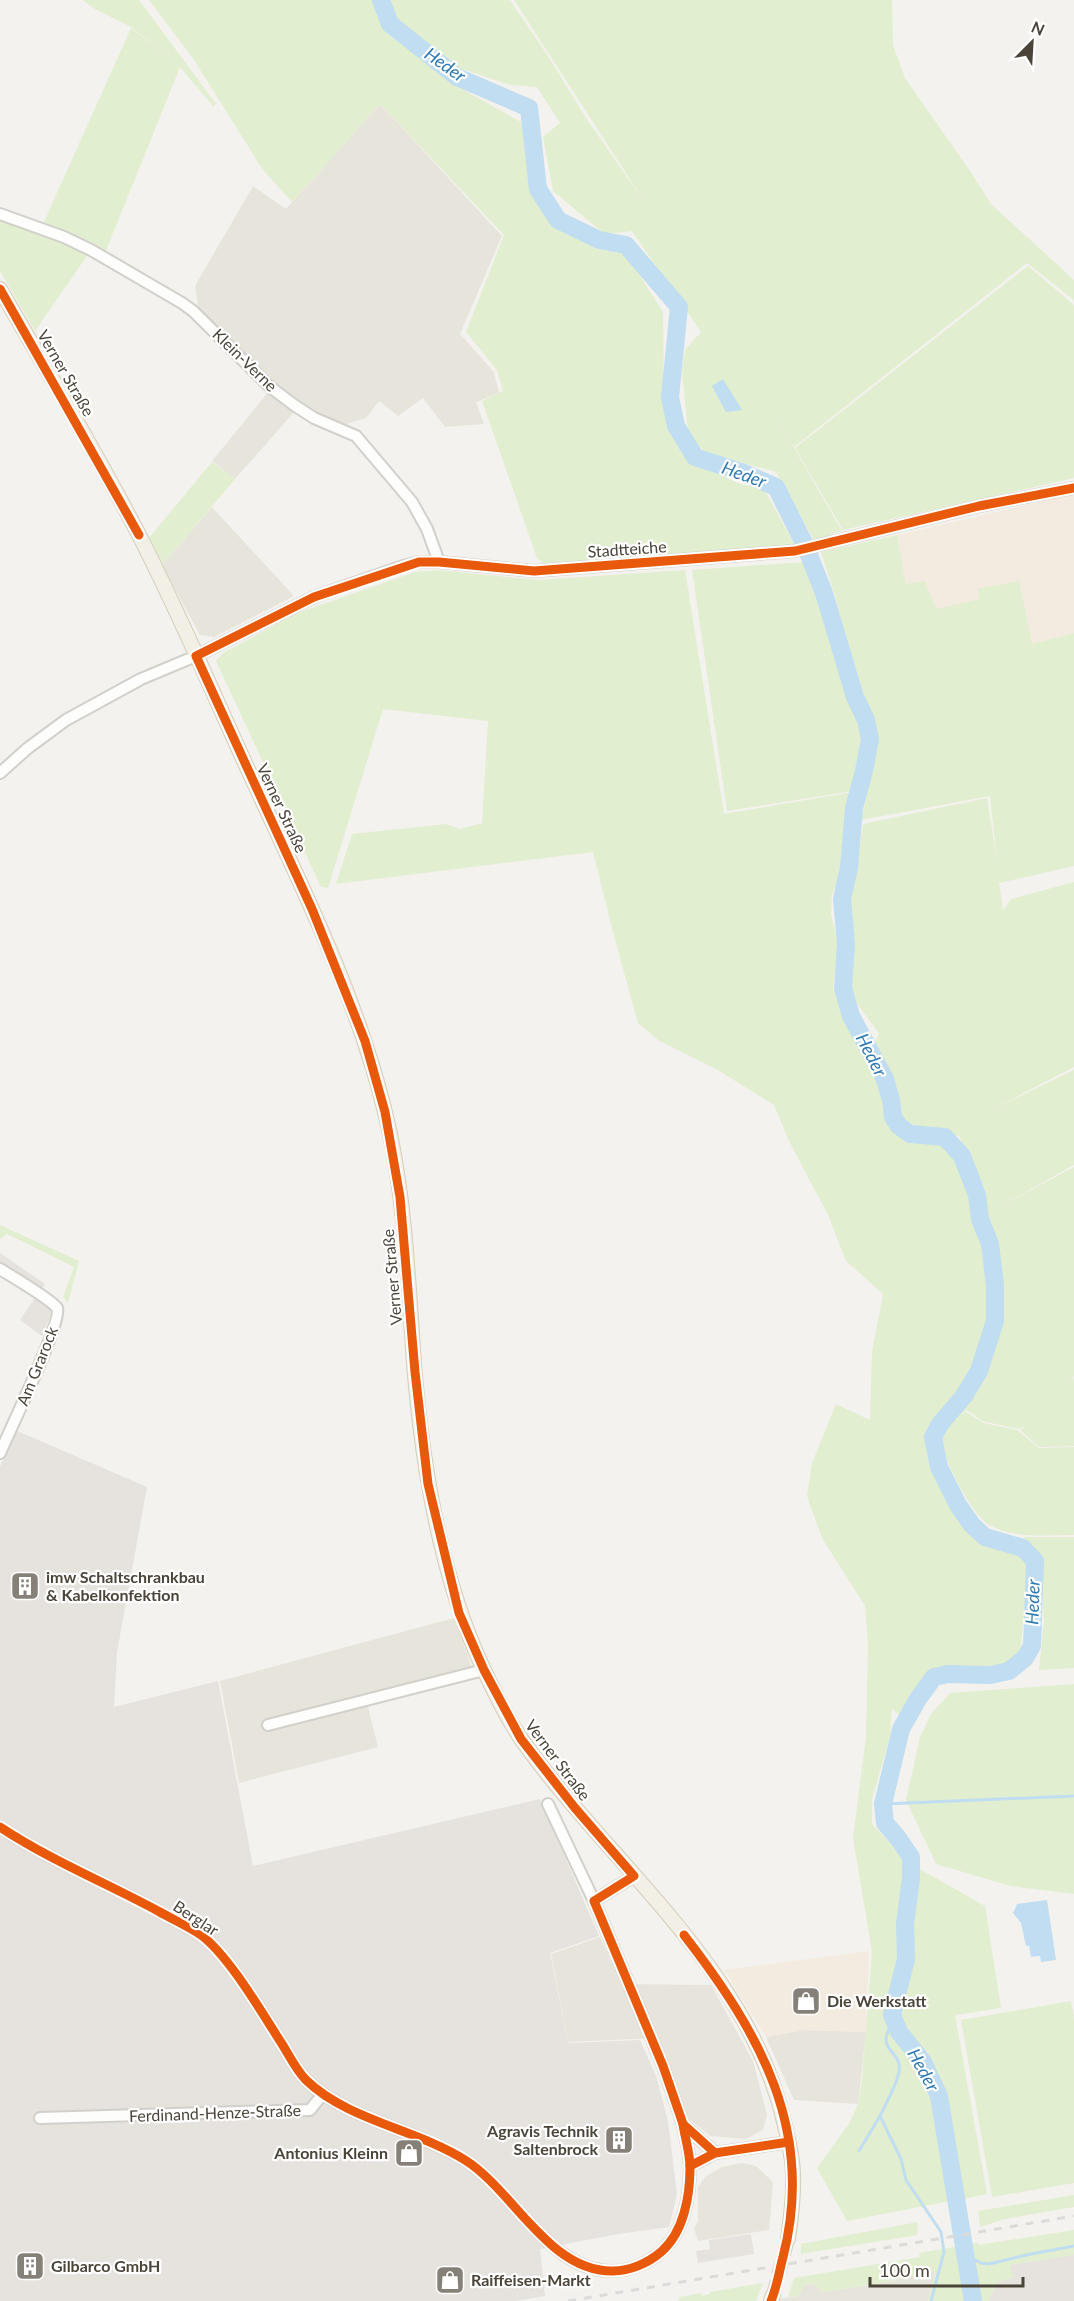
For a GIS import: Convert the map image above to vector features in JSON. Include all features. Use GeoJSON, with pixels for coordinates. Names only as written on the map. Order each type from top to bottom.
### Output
{"type":"FeatureCollection","features":[{"type":"Feature","properties":{"kind":"main road","name":"Verner Straße"},"geometry":{"type":"LineString","coordinates":[[0,289],[139,535],[312,909],[365,1041],[385,1112],[400,1197],[415,1372],[428,1484],[459,1613],[484,1670],[521,1739],[575,1808],[634,1876],[718,1980],[742,2015],[763,2055],[777,2091],[789,2142],[794,2170],[793,2205],[788,2239]]}},
{"type":"Feature","properties":{"kind":"street","name":"Klein-Verne"},"geometry":{"type":"LineString","coordinates":[[0,214],[64,237],[91,250],[182,303],[193,311],[269,386],[314,417],[356,436],[412,502],[427,529],[439,562]]}},
{"type":"Feature","properties":{"kind":"street","name":"Stadtteiche"},"geometry":{"type":"LineString","coordinates":[[0,773],[46,734],[85,708],[141,679],[196,656],[314,597],[403,566],[419,562],[439,562],[534,571],[795,551],[979,506],[1074,488]]}},
{"type":"Feature","properties":{"kind":"street","name":"Am Grarock"},"geometry":{"type":"LineString","coordinates":[[0,1269],[48,1301],[56,1308],[58,1316],[46,1351],[0,1453]]}},
{"type":"Feature","properties":{"kind":"street"},"geometry":{"type":"LineString","coordinates":[[267,1725],[484,1670]]}},
{"type":"Feature","properties":{"kind":"street"},"geometry":{"type":"LineString","coordinates":[[548,1804],[594,1901],[663,2066],[683,2124],[715,2153]]}},
{"type":"Feature","properties":{"kind":"street","name":"Berglar"},"geometry":{"type":"LineString","coordinates":[[0,1827],[45,1856],[137,1900],[210,1942],[225,1959],[303,2077],[322,2095]]}},
{"type":"Feature","properties":{"kind":"street"},"geometry":{"type":"LineString","coordinates":[[594,1901],[634,1876]]}},
{"type":"Feature","properties":{"kind":"street","name":"Ferdinand-Henze-Straße"},"geometry":{"type":"LineString","coordinates":[[40,2118],[310,2110],[322,2095],[341,2106],[443,2148],[467,2161],[567,2257],[595,2270],[630,2269],[658,2255],[679,2229],[687,2200],[690,2166],[683,2124]]}},
{"type":"Feature","properties":{"kind":"street"},"geometry":{"type":"LineString","coordinates":[[690,2166],[715,2153],[789,2142]]}},
{"type":"Feature","properties":{"kind":"shaded area"},"geometry":{"type":"Polygon","coordinates":[[[380,104],[502,236],[460,334],[494,372],[499,393],[476,402],[484,424],[445,427],[423,398],[398,416],[379,401],[366,418],[343,425],[312,414],[276,386],[199,310],[195,286],[253,186],[286,209],[380,104]]]}},
{"type":"Feature","properties":{"kind":"shaded area"},"geometry":{"type":"Polygon","coordinates":[[[270,390],[295,411],[235,479],[212,461],[270,390]]]}},
{"type":"Feature","properties":{"kind":"shaded area"},"geometry":{"type":"Polygon","coordinates":[[[1074,494],[1074,633],[1032,644],[978,590],[979,599],[936,609],[906,584],[897,535],[1074,494]]]}},
{"type":"Feature","properties":{"kind":"shaded area"},"geometry":{"type":"Polygon","coordinates":[[[212,507],[294,596],[214,637],[200,635],[162,565],[212,507]]]}},
{"type":"Feature","properties":{"kind":"shaded area"},"geometry":{"type":"Polygon","coordinates":[[[0,1253],[45,1284],[40,1292],[0,1264],[0,1253]]]}},
{"type":"Feature","properties":{"kind":"shaded area"},"geometry":{"type":"Polygon","coordinates":[[[35,1298],[53,1310],[42,1336],[20,1320],[35,1298]]]}},
{"type":"Feature","properties":{"kind":"shaded area"},"geometry":{"type":"Polygon","coordinates":[[[15,1430],[147,1487],[117,1652],[114,1707],[218,1681],[253,1866],[540,1799],[599,1936],[550,1953],[568,2043],[640,2040],[656,2076],[668,2121],[677,2194],[669,2227],[540,2249],[545,2296],[515,2301],[0,2301],[0,1467],[15,1430]]]}},
{"type":"Feature","properties":{"kind":"shaded area"},"geometry":{"type":"Polygon","coordinates":[[[454,1618],[475,1676],[367,1703],[378,1747],[239,1783],[220,1681],[454,1618]]]}},
{"type":"Feature","properties":{"kind":"shaded area"},"geometry":{"type":"Polygon","coordinates":[[[600,1937],[622,1984],[711,1985],[753,2061],[767,2115],[763,2130],[746,2139],[710,2136],[688,2118],[657,2038],[568,2042],[551,1954],[600,1937]]]}},
{"type":"Feature","properties":{"kind":"shaded area"},"geometry":{"type":"Polygon","coordinates":[[[869,1951],[866,2032],[804,2030],[766,2037],[724,1970],[869,1951]]]}},
{"type":"Feature","properties":{"kind":"shaded area"},"geometry":{"type":"Polygon","coordinates":[[[804,2030],[866,2032],[858,2104],[794,2100],[766,2037],[804,2030]]]}},
{"type":"Feature","properties":{"kind":"shaded area"},"geometry":{"type":"Polygon","coordinates":[[[73,2070],[73,2112],[28,2111],[28,2090],[73,2070]]]}},
{"type":"Feature","properties":{"kind":"shaded area"},"geometry":{"type":"Polygon","coordinates":[[[355,2124],[391,2137],[366,2201],[330,2187],[355,2124]]]}},
{"type":"Feature","properties":{"kind":"shaded area"},"geometry":{"type":"Polygon","coordinates":[[[129,2127],[132,2144],[88,2151],[93,2190],[0,2204],[0,2167],[18,2164],[17,2157],[66,2148],[65,2130],[129,2127]]]}},
{"type":"Feature","properties":{"kind":"shaded area"},"geometry":{"type":"Polygon","coordinates":[[[426,2156],[456,2166],[466,2176],[478,2180],[490,2189],[491,2199],[407,2213],[426,2156]]]}},
{"type":"Feature","properties":{"kind":"shaded area"},"geometry":{"type":"Polygon","coordinates":[[[742,2163],[756,2166],[773,2182],[769,2230],[698,2241],[694,2229],[698,2220],[698,2187],[705,2177],[722,2167],[742,2163]]]}},
{"type":"Feature","properties":{"kind":"shaded area"},"geometry":{"type":"Polygon","coordinates":[[[506,2208],[528,2231],[506,2234],[502,2209],[506,2208]]]}},
{"type":"Feature","properties":{"kind":"shaded area"},"geometry":{"type":"Polygon","coordinates":[[[751,2234],[754,2254],[698,2263],[696,2251],[710,2249],[709,2240],[751,2234]]]}},
{"type":"Feature","properties":{"kind":"shaded area"},"geometry":{"type":"Polygon","coordinates":[[[536,2245],[540,2270],[503,2276],[498,2251],[536,2245]]]}},
{"type":"Feature","properties":{"kind":"shaded area"},"geometry":{"type":"Polygon","coordinates":[[[1074,2255],[1074,2301],[988,2301],[998,2282],[1013,2278],[1010,2265],[1074,2255]]]}},
{"type":"Feature","properties":{"kind":"shaded area"},"geometry":{"type":"Polygon","coordinates":[[[936,2270],[928,2301],[764,2301],[799,2296],[803,2285],[813,2284],[823,2292],[882,2283],[936,2270]]]}},
{"type":"Feature","properties":{"kind":"green space"},"geometry":{"type":"Polygon","coordinates":[[[83,0],[139,0],[216,104],[213,106],[180,67],[105,253],[43,224],[131,28],[176,63],[131,27],[93,8],[83,0]]]}},
{"type":"Feature","properties":{"kind":"green space"},"geometry":{"type":"Polygon","coordinates":[[[149,0],[374,0],[386,33],[460,88],[521,122],[535,192],[555,225],[596,249],[626,254],[663,312],[664,398],[671,429],[691,461],[740,484],[764,489],[796,547],[546,566],[537,558],[482,401],[503,391],[497,370],[466,332],[504,235],[380,104],[292,202],[263,170],[192,57],[149,0]]]}},
{"type":"Feature","properties":{"kind":"green space"},"geometry":{"type":"Polygon","coordinates":[[[389,0],[510,0],[586,118],[646,204],[514,0],[892,0],[893,45],[905,78],[991,204],[1074,280],[1074,300],[1027,263],[794,447],[774,413],[842,531],[833,533],[834,537],[816,544],[776,472],[708,453],[696,445],[688,433],[682,371],[685,350],[701,332],[632,231],[604,234],[553,191],[543,137],[560,123],[537,87],[510,85],[459,68],[397,20],[389,0]]]}},
{"type":"Feature","properties":{"kind":"green space"},"geometry":{"type":"Polygon","coordinates":[[[0,219],[89,253],[35,331],[0,271],[0,219]]]}},
{"type":"Feature","properties":{"kind":"green space"},"geometry":{"type":"Polygon","coordinates":[[[1028,266],[1074,305],[1074,478],[843,530],[795,448],[1028,266]]]}},
{"type":"Feature","properties":{"kind":"green space"},"geometry":{"type":"Polygon","coordinates":[[[212,462],[235,479],[163,564],[149,538],[212,462]]]}},
{"type":"Feature","properties":{"kind":"green space"},"geometry":{"type":"Polygon","coordinates":[[[897,535],[906,584],[925,581],[936,609],[979,599],[978,589],[1019,581],[1032,644],[1074,633],[1074,866],[999,883],[1003,910],[1011,899],[1074,882],[1074,1067],[991,1110],[1074,1070],[1074,1165],[993,1210],[1074,1167],[1074,1376],[1069,1386],[1074,1378],[1074,1446],[1039,1447],[1020,1430],[1025,1425],[1019,1429],[982,1421],[967,1410],[945,1426],[937,1419],[951,1402],[935,1420],[928,1435],[934,1468],[951,1507],[982,1541],[1006,1550],[1020,1551],[1029,1562],[1020,1655],[1005,1664],[932,1672],[899,1715],[892,1708],[890,1736],[872,1800],[872,1824],[892,1845],[903,1861],[905,1878],[899,1924],[901,1959],[888,2015],[901,2042],[918,2062],[931,2087],[937,2105],[955,2200],[847,2221],[817,2168],[850,2122],[858,2104],[862,2080],[872,1952],[853,1838],[866,1737],[868,1645],[865,1606],[822,1538],[807,1496],[812,1463],[836,1404],[870,1420],[872,1352],[883,1294],[846,1261],[828,1215],[789,1141],[774,1105],[716,1069],[658,1040],[638,1023],[593,852],[336,884],[352,834],[446,824],[460,829],[482,823],[488,721],[383,709],[328,888],[321,887],[216,661],[223,653],[295,614],[415,572],[438,570],[539,580],[685,570],[724,814],[853,792],[849,803],[843,868],[832,895],[831,914],[838,944],[833,988],[846,1023],[879,1081],[888,1123],[897,1135],[943,1144],[959,1165],[971,1196],[983,1257],[986,1192],[959,1136],[918,1128],[901,1117],[892,1083],[875,1042],[879,1033],[850,990],[852,947],[847,903],[858,860],[863,824],[987,798],[997,861],[990,796],[861,820],[872,772],[877,733],[846,642],[836,599],[821,552],[897,535]]]}},
{"type":"Feature","properties":{"kind":"green space"},"geometry":{"type":"Polygon","coordinates":[[[804,562],[818,596],[864,740],[860,770],[853,791],[727,811],[692,570],[804,562]]]}},
{"type":"Feature","properties":{"kind":"green space"},"geometry":{"type":"Polygon","coordinates":[[[0,1225],[79,1261],[68,1303],[63,1297],[74,1267],[7,1234],[0,1239],[0,1225]]]}},
{"type":"Feature","properties":{"kind":"green space"},"geometry":{"type":"Polygon","coordinates":[[[966,1412],[983,1423],[1017,1430],[1039,1448],[1074,1447],[1074,1535],[1011,1533],[991,1526],[976,1511],[953,1473],[943,1448],[942,1439],[947,1426],[966,1412]]]}},
{"type":"Feature","properties":{"kind":"green space"},"geometry":{"type":"Polygon","coordinates":[[[1023,1537],[1074,1537],[1074,1668],[1039,1670],[1044,1622],[1040,1555],[1023,1537]]]}},
{"type":"Feature","properties":{"kind":"green space"},"geometry":{"type":"Polygon","coordinates":[[[1074,1684],[1074,1894],[1011,1886],[936,1864],[906,1800],[920,1737],[931,1714],[950,1693],[1074,1684]]]}},
{"type":"Feature","properties":{"kind":"green space"},"geometry":{"type":"Polygon","coordinates":[[[916,1867],[985,1906],[1001,2008],[955,2015],[987,2194],[963,2199],[944,2100],[936,2081],[922,2056],[906,2036],[895,2012],[910,1962],[910,1923],[916,1867]]]}},
{"type":"Feature","properties":{"kind":"green space"},"geometry":{"type":"Polygon","coordinates":[[[1071,2001],[1074,2018],[1074,2183],[992,2197],[961,2020],[1071,2001]]]}},
{"type":"Feature","properties":{"kind":"green space"},"geometry":{"type":"Polygon","coordinates":[[[1074,2195],[1074,2207],[1005,2219],[980,2227],[978,2211],[1074,2195]]]}},
{"type":"Feature","properties":{"kind":"green space"},"geometry":{"type":"Polygon","coordinates":[[[918,2222],[917,2235],[801,2254],[801,2244],[918,2222]]]}},
{"type":"Feature","properties":{"kind":"green space"},"geometry":{"type":"Polygon","coordinates":[[[1074,2230],[1074,2255],[1011,2265],[1013,2279],[998,2282],[988,2301],[928,2301],[936,2270],[882,2283],[823,2292],[813,2284],[803,2285],[799,2296],[788,2297],[794,2278],[920,2257],[919,2253],[977,2243],[979,2245],[1074,2230]]]}},
{"type":"Feature","properties":{"kind":"green space"},"geometry":{"type":"Polygon","coordinates":[[[763,2283],[756,2301],[678,2301],[680,2297],[701,2293],[702,2296],[710,2292],[763,2283]]]}},
{"type":"Feature","properties":{"kind":"water"},"geometry":{"type":"Polygon","coordinates":[[[723,379],[742,410],[726,412],[712,386],[723,379]]]}},
{"type":"Feature","properties":{"kind":"water"},"geometry":{"type":"Polygon","coordinates":[[[1047,1900],[1056,1960],[1041,1962],[1040,1956],[1031,1957],[1021,1923],[1013,1913],[1017,1904],[1047,1900]]]}},
{"type":"Feature","properties":{"kind":"waterway","name":"Heder"},"geometry":{"type":"LineString","coordinates":[[381,0],[390,24],[457,77],[529,108],[538,189],[558,220],[599,240],[626,245],[679,307],[670,397],[676,426],[695,457],[744,473],[776,487],[805,545],[824,593],[855,697],[866,720],[870,739],[854,808],[849,868],[842,899],[846,944],[843,988],[851,1016],[885,1079],[893,1117],[899,1126],[910,1134],[945,1137],[962,1156],[977,1195],[980,1219],[990,1244],[995,1285],[995,1321],[979,1371],[964,1396],[940,1424],[933,1437],[939,1467],[958,1505],[972,1525],[985,1537],[1023,1548],[1035,1561],[1032,1646],[1025,1658],[1009,1671],[990,1675],[948,1674],[934,1677],[901,1729],[883,1804],[885,1823],[911,1857],[911,1878],[905,1924],[906,1959],[892,2015],[899,2032],[923,2062],[939,2096],[973,2301]]}},
{"type":"Feature","properties":{"kind":"waterway"},"geometry":{"type":"LineString","coordinates":[[883,1804],[1074,1796]]}},
{"type":"Feature","properties":{"kind":"waterway"},"geometry":{"type":"LineString","coordinates":[[894,2021],[886,2039],[887,2045],[897,2058],[899,2072],[880,2116],[901,2159],[906,2180],[941,2232],[944,2252],[931,2301]]}},
{"type":"Feature","properties":{"kind":"waterway"},"geometry":{"type":"LineString","coordinates":[[859,2151],[880,2116]]}},
{"type":"Feature","properties":{"kind":"waterway"},"geometry":{"type":"LineString","coordinates":[[965,2254],[981,2263],[989,2264],[1074,2246]]}},
{"type":"Feature","properties":{"kind":"tunnel"},"geometry":{"type":"LineString","coordinates":[[773,2295],[788,2239]]}},
{"type":"Feature","properties":{"kind":"railway"},"geometry":{"type":"LineString","coordinates":[[568,2301],[1074,2216]]}},
{"type":"Feature","properties":{"kind":"cycle path"},"geometry":{"type":"LineString","coordinates":[[0,289],[139,535]]}},
{"type":"Feature","properties":{"kind":"cycle path"},"geometry":{"type":"LineString","coordinates":[[715,2153],[683,2124],[663,2066],[594,1901],[634,1876],[575,1808],[521,1739],[484,1670],[459,1613],[428,1484],[415,1372],[400,1197],[385,1112],[365,1041],[312,909],[196,656],[314,597],[419,562],[534,571],[795,551],[979,506],[1074,488]]}},
{"type":"Feature","properties":{"kind":"cycle path"},"geometry":{"type":"LineString","coordinates":[[0,1827],[38,1850],[201,1935],[212,1944],[234,1971],[306,2080],[341,2105],[446,2149],[465,2160],[483,2174],[551,2244],[570,2258],[590,2268],[626,2270],[650,2260],[669,2244],[684,2213],[690,2178],[689,2156],[683,2124]]}},
{"type":"Feature","properties":{"kind":"cycle path"},"geometry":{"type":"LineString","coordinates":[[684,1935],[736,2008],[757,2046],[774,2085],[786,2125],[792,2167],[791,2211],[783,2257],[771,2301]]}},
{"type":"Feature","properties":{"kind":"cycle path"},"geometry":{"type":"LineString","coordinates":[[690,2166],[715,2153],[789,2142]]}},
{"type":"Feature","properties":{"kind":"place","name":"imw Schaltschrankbau & Kabelkonfektion"},"geometry":{"type":"Point","coordinates":[25,1586]}},
{"type":"Feature","properties":{"kind":"place","name":"Die Werkstatt"},"geometry":{"type":"Point","coordinates":[806,2001]}},
{"type":"Feature","properties":{"kind":"place","name":"Agravis Technik Saltenbrock"},"geometry":{"type":"Point","coordinates":[619,2140]}},
{"type":"Feature","properties":{"kind":"place","name":"Antonius Kleinn"},"geometry":{"type":"Point","coordinates":[409,2153]}},
{"type":"Feature","properties":{"kind":"place","name":"Gilbarco GmbH"},"geometry":{"type":"Point","coordinates":[30,2266]}},
{"type":"Feature","properties":{"kind":"place","name":"Raiffeisen-Markt"},"geometry":{"type":"Point","coordinates":[450,2280]}}]}
